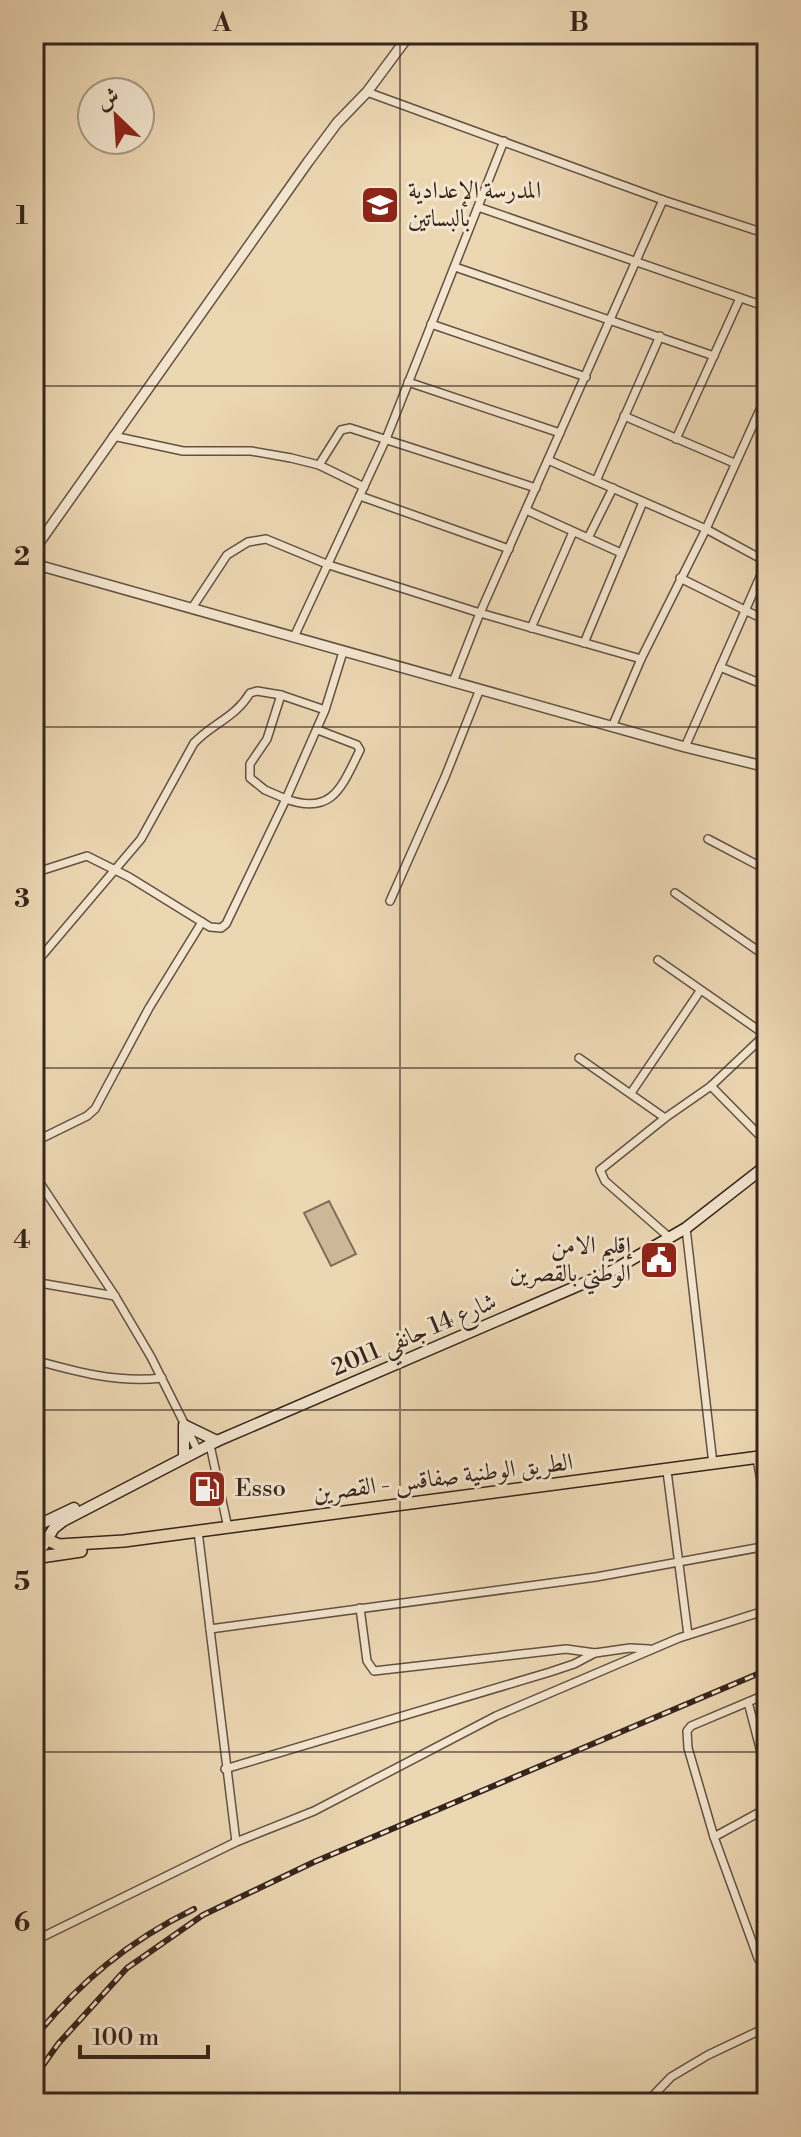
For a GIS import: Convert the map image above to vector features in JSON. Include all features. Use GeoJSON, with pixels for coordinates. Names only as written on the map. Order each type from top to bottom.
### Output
{"type":"FeatureCollection","features":[{"type":"Feature","properties":{"kind":"main road","name":"شارع 14 جانفي 2011"},"geometry":{"type":"LineString","coordinates":[[40,1536],[106,1497],[214,1443],[610,1272],[686,1228],[767,1165]]}},
{"type":"Feature","properties":{"kind":"main road"},"geometry":{"type":"LineString","coordinates":[[184,1425],[214,1443]]}},
{"type":"Feature","properties":{"kind":"main road"},"geometry":{"type":"LineString","coordinates":[[184,1425],[184,1457]]}},
{"type":"Feature","properties":{"kind":"main road","name":"الطريق الوطنية صفاقس - القصرين"},"geometry":{"type":"LineString","coordinates":[[40,1536],[59,1545],[124,1541],[762,1458]]}},
{"type":"Feature","properties":{"kind":"main road","name":"شارع 14 جانفي 2011"},"geometry":{"type":"LineString","coordinates":[[40,1536],[106,1497]]}},
{"type":"Feature","properties":{"kind":"main road"},"geometry":{"type":"LineString","coordinates":[[34,1558],[39,1554],[40,1536]]}},
{"type":"Feature","properties":{"kind":"main road","name":"الطريق الوطنية صفاقس - القصرين"},"geometry":{"type":"LineString","coordinates":[[34,1558],[124,1541]]}},
{"type":"Feature","properties":{"kind":"street"},"geometry":{"type":"LineString","coordinates":[[34,550],[337,123],[367,92],[410,34]]}},
{"type":"Feature","properties":{"kind":"street"},"geometry":{"type":"LineString","coordinates":[[367,92],[663,200],[767,234]]}},
{"type":"Feature","properties":{"kind":"street"},"geometry":{"type":"LineString","coordinates":[[294,637],[386,439],[504,141]]}},
{"type":"Feature","properties":{"kind":"street"},"geometry":{"type":"LineString","coordinates":[[453,682],[480,613],[663,200]]}},
{"type":"Feature","properties":{"kind":"street"},"geometry":{"type":"LineString","coordinates":[[478,207],[767,307]]}},
{"type":"Feature","properties":{"kind":"street"},"geometry":{"type":"LineString","coordinates":[[455,267],[714,356]]}},
{"type":"Feature","properties":{"kind":"street"},"geometry":{"type":"LineString","coordinates":[[676,439],[740,298]]}},
{"type":"Feature","properties":{"kind":"street"},"geometry":{"type":"LineString","coordinates":[[431,324],[586,377]]}},
{"type":"Feature","properties":{"kind":"street"},"geometry":{"type":"LineString","coordinates":[[596,481],[660,336]]}},
{"type":"Feature","properties":{"kind":"street"},"geometry":{"type":"LineString","coordinates":[[408,382],[560,433]]}},
{"type":"Feature","properties":{"kind":"street"},"geometry":{"type":"LineString","coordinates":[[612,727],[641,659],[706,529],[767,394]]}},
{"type":"Feature","properties":{"kind":"street"},"geometry":{"type":"LineString","coordinates":[[624,416],[734,463]]}},
{"type":"Feature","properties":{"kind":"street"},"geometry":{"type":"LineString","coordinates":[[755,421],[767,427]]}},
{"type":"Feature","properties":{"kind":"street"},"geometry":{"type":"LineString","coordinates":[[319,465],[341,430],[350,428],[536,488]]}},
{"type":"Feature","properties":{"kind":"street"},"geometry":{"type":"LineString","coordinates":[[113,436],[183,451],[251,451],[319,465],[364,487]]}},
{"type":"Feature","properties":{"kind":"street"},"geometry":{"type":"LineString","coordinates":[[548,460],[706,529],[767,562],[685,747]]}},
{"type":"Feature","properties":{"kind":"street"},"geometry":{"type":"LineString","coordinates":[[588,538],[613,488]]}},
{"type":"Feature","properties":{"kind":"street"},"geometry":{"type":"LineString","coordinates":[[360,496],[509,549]]}},
{"type":"Feature","properties":{"kind":"street"},"geometry":{"type":"LineString","coordinates":[[584,643],[643,502]]}},
{"type":"Feature","properties":{"kind":"street"},"geometry":{"type":"LineString","coordinates":[[526,510],[621,553]]}},
{"type":"Feature","properties":{"kind":"street"},"geometry":{"type":"LineString","coordinates":[[531,628],[573,532]]}},
{"type":"Feature","properties":{"kind":"street"},"geometry":{"type":"LineString","coordinates":[[192,608],[227,555],[248,542],[266,539],[329,565],[641,659]]}},
{"type":"Feature","properties":{"kind":"street"},"geometry":{"type":"LineString","coordinates":[[34,564],[612,727],[767,767]]}},
{"type":"Feature","properties":{"kind":"street"},"geometry":{"type":"LineString","coordinates":[[680,578],[767,621]]}},
{"type":"Feature","properties":{"kind":"street"},"geometry":{"type":"LineString","coordinates":[[34,873],[85,856],[202,922],[217,929],[226,924],[318,730],[343,652]]}},
{"type":"Feature","properties":{"kind":"street"},"geometry":{"type":"LineString","coordinates":[[720,667],[767,686]]}},
{"type":"Feature","properties":{"kind":"street"},"geometry":{"type":"LineString","coordinates":[[390,901],[480,689]]}},
{"type":"Feature","properties":{"kind":"street"},"geometry":{"type":"LineString","coordinates":[[34,965],[141,839],[194,743],[205,732],[241,708],[250,693],[257,691],[281,695],[325,710]]}},
{"type":"Feature","properties":{"kind":"street"},"geometry":{"type":"LineString","coordinates":[[281,695],[267,739],[250,764],[250,778],[265,790],[300,804],[323,803],[332,799],[360,750],[357,745],[318,730]]}},
{"type":"Feature","properties":{"kind":"street"},"geometry":{"type":"LineString","coordinates":[[708,839],[767,870]]}},
{"type":"Feature","properties":{"kind":"street"},"geometry":{"type":"LineString","coordinates":[[675,893],[767,957]]}},
{"type":"Feature","properties":{"kind":"street"},"geometry":{"type":"LineString","coordinates":[[34,1142],[95,1109],[149,1008],[202,922]]}},
{"type":"Feature","properties":{"kind":"street"},"geometry":{"type":"LineString","coordinates":[[658,960],[767,1035],[711,1086],[601,1168],[600,1174],[605,1181],[670,1238]]}},
{"type":"Feature","properties":{"kind":"street"},"geometry":{"type":"LineString","coordinates":[[631,1093],[700,991]]}},
{"type":"Feature","properties":{"kind":"street"},"geometry":{"type":"LineString","coordinates":[[579,1058],[665,1118]]}},
{"type":"Feature","properties":{"kind":"street"},"geometry":{"type":"LineString","coordinates":[[711,1086],[767,1143]]}},
{"type":"Feature","properties":{"kind":"street"},"geometry":{"type":"LineString","coordinates":[[34,1174],[115,1296],[162,1378],[198,1451]]}},
{"type":"Feature","properties":{"kind":"street"},"geometry":{"type":"LineString","coordinates":[[686,1228],[713,1464]]}},
{"type":"Feature","properties":{"kind":"street"},"geometry":{"type":"LineString","coordinates":[[34,1282],[115,1296]]}},
{"type":"Feature","properties":{"kind":"street"},"geometry":{"type":"LineString","coordinates":[[34,1360],[93,1376],[136,1381],[162,1378]]}},
{"type":"Feature","properties":{"kind":"street"},"geometry":{"type":"LineString","coordinates":[[214,1443],[228,1528]]}},
{"type":"Feature","properties":{"kind":"street"},"geometry":{"type":"LineString","coordinates":[[762,1458],[767,1512]]}},
{"type":"Feature","properties":{"kind":"street"},"geometry":{"type":"LineString","coordinates":[[667,1471],[688,1635]]}},
{"type":"Feature","properties":{"kind":"street"},"geometry":{"type":"LineString","coordinates":[[198,1531],[236,1842]]}},
{"type":"Feature","properties":{"kind":"street"},"geometry":{"type":"LineString","coordinates":[[210,1629],[596,1577],[767,1546]]}},
{"type":"Feature","properties":{"kind":"street"},"geometry":{"type":"LineString","coordinates":[[360,1608],[367,1661],[374,1671],[566,1649],[595,1653],[630,1648],[651,1650]]}},
{"type":"Feature","properties":{"kind":"street"},"geometry":{"type":"LineString","coordinates":[[34,1941],[236,1842],[314,1811],[496,1716],[688,1635],[767,1610]]}},
{"type":"Feature","properties":{"kind":"street"},"geometry":{"type":"LineString","coordinates":[[225,1769],[562,1668],[595,1653]]}},
{"type":"Feature","properties":{"kind":"street"},"geometry":{"type":"LineString","coordinates":[[767,1694],[691,1726],[687,1731],[688,1748],[714,1837],[758,1958],[760,1961],[767,1959]]}},
{"type":"Feature","properties":{"kind":"street"},"geometry":{"type":"LineString","coordinates":[[748,1702],[767,1775]]}},
{"type":"Feature","properties":{"kind":"street"},"geometry":{"type":"LineString","coordinates":[[714,1837],[767,1808]]}},
{"type":"Feature","properties":{"kind":"street"},"geometry":{"type":"LineString","coordinates":[[646,2103],[671,2077],[708,2055],[767,2027]]}},
{"type":"Feature","properties":{"kind":"shaded area"},"geometry":{"type":"Polygon","coordinates":[[[329,1201],[356,1254],[331,1266],[304,1213],[329,1201]]]}},
{"type":"Feature","properties":{"kind":"railway"},"geometry":{"type":"LineString","coordinates":[[34,2078],[58,2044],[127,1968],[203,1915],[314,1862],[767,1670]]}},
{"type":"Feature","properties":{"kind":"railway"},"geometry":{"type":"LineString","coordinates":[[34,2038],[69,1998],[106,1964],[147,1935],[194,1909]]}},
{"type":"Feature","properties":{"kind":"place","name":"المدرسة الإعدادية بالبساتين"},"geometry":{"type":"Point","coordinates":[380,205]}},
{"type":"Feature","properties":{"kind":"place","name":"إقليم الامن الوطني بالقصرين"},"geometry":{"type":"Point","coordinates":[659,1260]}},
{"type":"Feature","properties":{"kind":"place","name":"Esso"},"geometry":{"type":"Point","coordinates":[207,1489]}}]}
